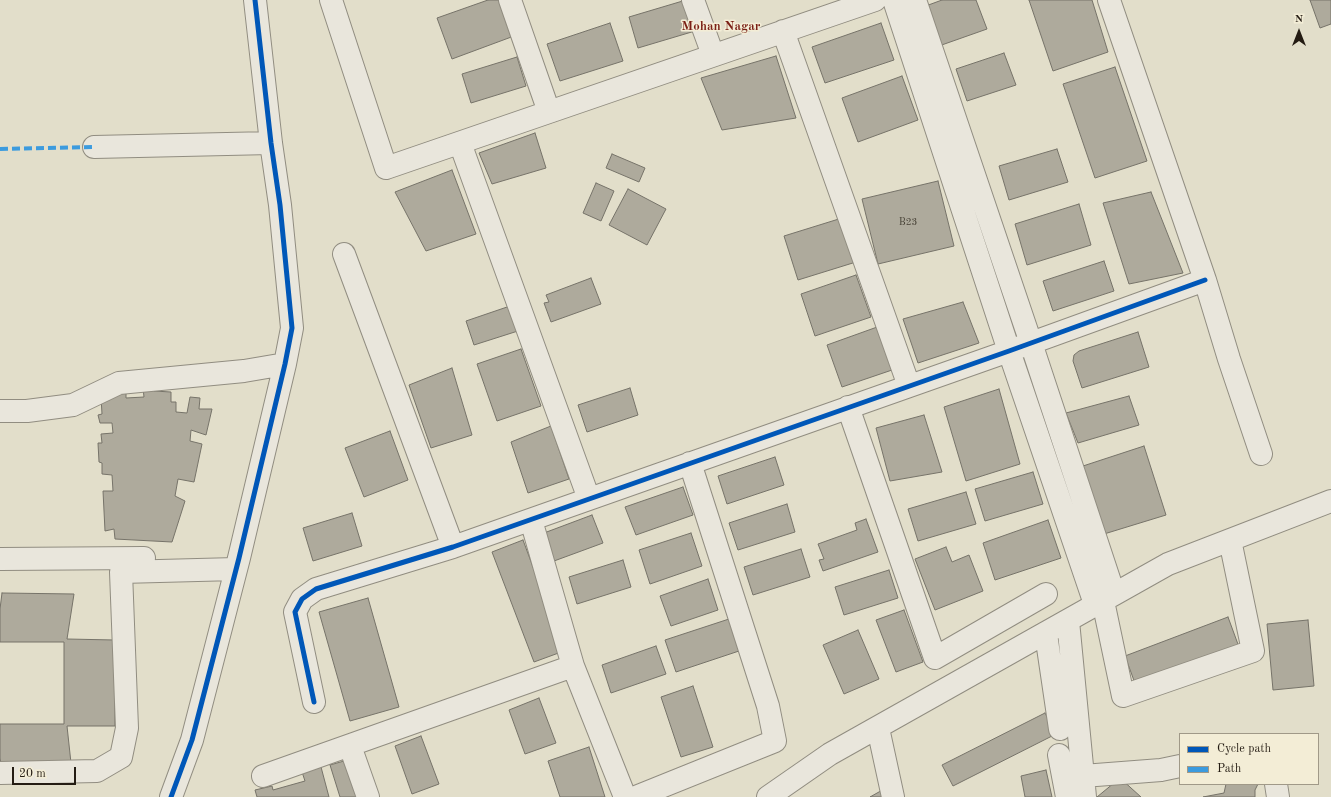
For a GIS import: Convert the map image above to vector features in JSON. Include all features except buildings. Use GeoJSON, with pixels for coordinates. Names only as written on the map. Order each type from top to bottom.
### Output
{"type":"FeatureCollection","features":[{"type":"Feature","properties":{"kind":"street"},"geometry":{"type":"LineString","coordinates":[[171,797],[192,740],[238,564],[286,364],[292,328],[280,204],[271,143],[254,0]]}},
{"type":"Feature","properties":{"kind":"street"},"geometry":{"type":"LineString","coordinates":[[331,0],[386,168],[875,0]]}},
{"type":"Feature","properties":{"kind":"street"},"geometry":{"type":"LineString","coordinates":[[510,0],[548,112]]}},
{"type":"Feature","properties":{"kind":"street"},"geometry":{"type":"LineString","coordinates":[[693,0],[713,55]]}},
{"type":"Feature","properties":{"kind":"street"},"geometry":{"type":"LineString","coordinates":[[894,0],[1009,351],[1104,600]]}},
{"type":"Feature","properties":{"kind":"street"},"geometry":{"type":"LineString","coordinates":[[914,0],[1031,343],[1104,600],[1122,696],[1253,651],[1230,540]]}},
{"type":"Feature","properties":{"kind":"street"},"geometry":{"type":"LineString","coordinates":[[1109,0],[1205,280],[1229,359],[1261,454]]}},
{"type":"Feature","properties":{"kind":"street"},"geometry":{"type":"LineString","coordinates":[[783,32],[910,386]]}},
{"type":"Feature","properties":{"kind":"street"},"geometry":{"type":"LineString","coordinates":[[94,147],[271,143]]}},
{"type":"Feature","properties":{"kind":"street"},"geometry":{"type":"LineString","coordinates":[[460,143],[589,499]]}},
{"type":"Feature","properties":{"kind":"street"},"geometry":{"type":"LineString","coordinates":[[344,254],[453,547]]}},
{"type":"Feature","properties":{"kind":"street"},"geometry":{"type":"LineString","coordinates":[[314,702],[294,612],[302,599],[316,589],[453,547],[531,520],[1205,280]]}},
{"type":"Feature","properties":{"kind":"street"},"geometry":{"type":"LineString","coordinates":[[0,411],[28,411],[73,405],[119,383],[244,371],[286,364]]}},
{"type":"Feature","properties":{"kind":"street"},"geometry":{"type":"LineString","coordinates":[[848,408],[935,658],[1046,594]]}},
{"type":"Feature","properties":{"kind":"street"},"geometry":{"type":"LineString","coordinates":[[636,797],[775,741],[768,706],[690,463]]}},
{"type":"Feature","properties":{"kind":"street"},"geometry":{"type":"LineString","coordinates":[[768,797],[830,754],[1046,634],[1168,564],[1331,501]]}},
{"type":"Feature","properties":{"kind":"street"},"geometry":{"type":"LineString","coordinates":[[531,520],[573,666],[625,797]]}},
{"type":"Feature","properties":{"kind":"street"},"geometry":{"type":"LineString","coordinates":[[0,559],[238,564]]}},
{"type":"Feature","properties":{"kind":"street"},"geometry":{"type":"LineString","coordinates":[[0,773],[97,770],[121,757],[127,728],[121,572],[238,564]]}},
{"type":"Feature","properties":{"kind":"street"},"geometry":{"type":"LineString","coordinates":[[1068,621],[1085,797]]}},
{"type":"Feature","properties":{"kind":"street"},"geometry":{"type":"LineString","coordinates":[[1046,634],[1060,729]]}},
{"type":"Feature","properties":{"kind":"street"},"geometry":{"type":"LineString","coordinates":[[263,776],[573,666]]}},
{"type":"Feature","properties":{"kind":"street"},"geometry":{"type":"LineString","coordinates":[[878,728],[893,797]]}},
{"type":"Feature","properties":{"kind":"street"},"geometry":{"type":"LineString","coordinates":[[350,746],[368,797]]}},
{"type":"Feature","properties":{"kind":"street"},"geometry":{"type":"LineString","coordinates":[[1059,755],[1066,797]]}},
{"type":"Feature","properties":{"kind":"street"},"geometry":{"type":"LineString","coordinates":[[1083,776],[1161,770],[1179,766]]}},
{"type":"Feature","properties":{"kind":"street"},"geometry":{"type":"LineString","coordinates":[[1276,785],[1278,797]]}},
{"type":"Feature","properties":{"kind":"marked path"},"geometry":{"type":"LineString","coordinates":[[0,149],[94,147]]}},
{"type":"Feature","properties":{"kind":"cycle path"},"geometry":{"type":"LineString","coordinates":[[171,797],[192,740],[239,558],[285,364],[292,328],[280,205],[271,143],[255,0]]}},
{"type":"Feature","properties":{"kind":"cycle path"},"geometry":{"type":"LineString","coordinates":[[314,702],[295,612],[302,599],[316,589],[453,547],[1009,351],[1205,280]]}},
{"type":"Feature","properties":{"kind":"district","name":"Mohan Nagar"},"geometry":{"type":"Point","coordinates":[721,27]}}]}
